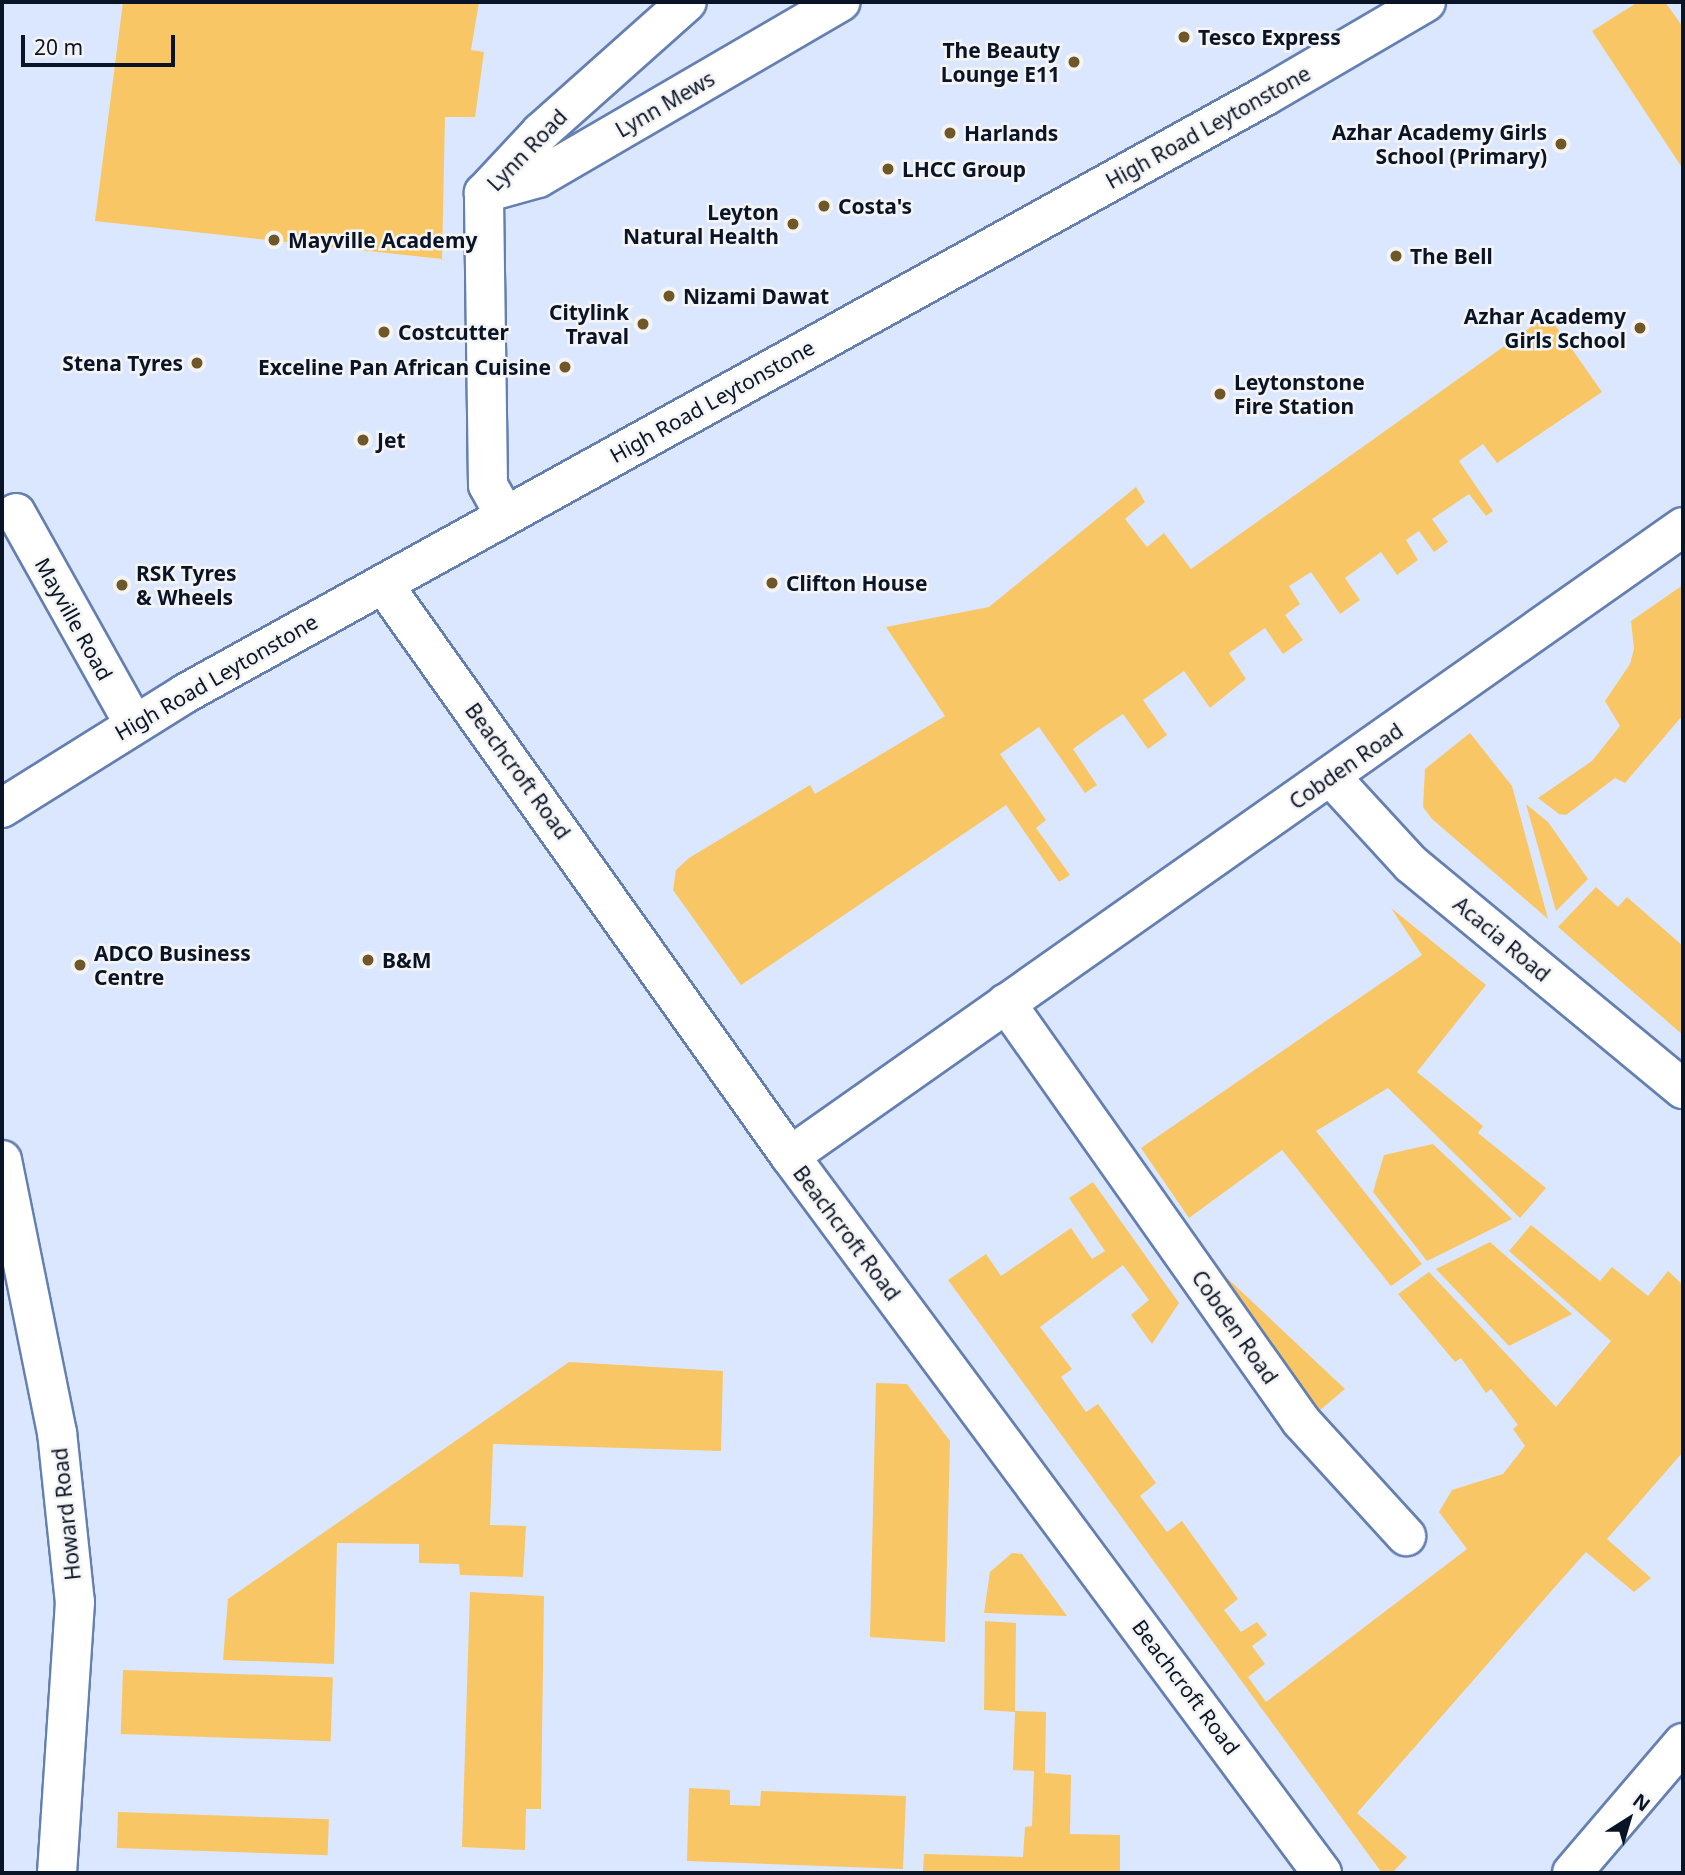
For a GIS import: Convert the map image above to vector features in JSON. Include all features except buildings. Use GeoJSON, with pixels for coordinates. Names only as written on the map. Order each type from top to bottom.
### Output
{"type":"FeatureCollection","features":[{"type":"Feature","properties":{"kind":"street","name":"Lynn Road"},"geometry":{"type":"LineString","coordinates":[[504,514],[488,485],[484,193],[541,132],[687,2]]}},
{"type":"Feature","properties":{"kind":"street","name":"Lynn Mews"},"geometry":{"type":"LineString","coordinates":[[484,193],[538,178],[840,2]]}},
{"type":"Feature","properties":{"kind":"street","name":"High Road Leytonstone"},"geometry":{"type":"LineString","coordinates":[[2,808],[134,724],[504,514],[1267,96],[1426,2]]}},
{"type":"Feature","properties":{"kind":"street","name":"Mayville Road"},"geometry":{"type":"LineString","coordinates":[[16,513],[134,724]]}},
{"type":"Feature","properties":{"kind":"street","name":"Cobden Road"},"geometry":{"type":"LineString","coordinates":[[790,1156],[1331,778],[1683,527]]}},
{"type":"Feature","properties":{"kind":"street","name":"Beachcroft Road"},"geometry":{"type":"LineString","coordinates":[[383,584],[790,1156],[1322,1873]]}},
{"type":"Feature","properties":{"kind":"street","name":"Acacia Road"},"geometry":{"type":"LineString","coordinates":[[1331,778],[1404,857],[1683,1090]]}},
{"type":"Feature","properties":{"kind":"street","name":"Cobden Road"},"geometry":{"type":"LineString","coordinates":[[1006,1003],[1301,1421],[1406,1536]]}},
{"type":"Feature","properties":{"kind":"street","name":"Howard Road"},"geometry":{"type":"LineString","coordinates":[[2,1160],[57,1432],[73,1575],[75,1660],[57,1873]]}},
{"type":"Feature","properties":{"kind":"street"},"geometry":{"type":"LineString","coordinates":[[1572,1873],[1683,1743]]}},
{"type":"Feature","properties":{"kind":"shaded area"},"geometry":{"type":"Polygon","coordinates":[[[123,2],[479,2],[471,50],[484,52],[475,117],[445,117],[442,259],[95,221],[123,2]]]}},
{"type":"Feature","properties":{"kind":"shaded area"},"geometry":{"type":"Polygon","coordinates":[[[1638,2],[1665,2],[1683,27],[1683,169],[1592,31],[1638,2]]]}},
{"type":"Feature","properties":{"kind":"shaded area"},"geometry":{"type":"Polygon","coordinates":[[[1548,315],[1602,392],[1497,463],[1483,444],[1459,461],[1493,511],[1486,516],[1469,494],[1432,519],[1448,542],[1434,552],[1419,531],[1406,540],[1418,560],[1397,575],[1381,552],[1345,578],[1360,600],[1340,614],[1311,572],[1289,586],[1300,604],[1285,615],[1303,640],[1283,654],[1265,628],[1229,653],[1246,679],[1210,708],[1184,671],[1143,700],[1167,735],[1148,749],[1123,714],[1102,728],[1073,749],[1097,785],[1085,793],[1039,727],[1000,754],[1046,820],[1036,828],[1070,875],[1059,882],[1006,805],[741,985],[673,890],[676,870],[689,858],[810,785],[815,794],[945,716],[886,627],[989,607],[1136,487],[1145,502],[1125,519],[1147,547],[1164,533],[1191,569],[1548,315]]]}},
{"type":"Feature","properties":{"kind":"shaded area"},"geometry":{"type":"Polygon","coordinates":[[[1683,585],[1683,715],[1625,783],[1615,778],[1566,815],[1559,814],[1538,798],[1592,761],[1620,726],[1605,701],[1630,664],[1634,649],[1631,621],[1683,585]]]}},
{"type":"Feature","properties":{"kind":"shaded area"},"geometry":{"type":"Polygon","coordinates":[[[1470,733],[1512,786],[1548,919],[1432,819],[1423,807],[1425,769],[1470,733]]]}},
{"type":"Feature","properties":{"kind":"shaded area"},"geometry":{"type":"Polygon","coordinates":[[[1526,804],[1548,822],[1588,879],[1556,911],[1526,804]]]}},
{"type":"Feature","properties":{"kind":"shaded area"},"geometry":{"type":"Polygon","coordinates":[[[1596,887],[1618,907],[1627,897],[1683,946],[1683,1035],[1558,927],[1596,887]]]}},
{"type":"Feature","properties":{"kind":"shaded area"},"geometry":{"type":"Polygon","coordinates":[[[1391,908],[1486,985],[1417,1072],[1483,1126],[1478,1133],[1546,1188],[1520,1218],[1388,1088],[1316,1131],[1422,1264],[1391,1286],[1282,1150],[1189,1218],[1141,1148],[1422,955],[1391,908]]]}},
{"type":"Feature","properties":{"kind":"shaded area"},"geometry":{"type":"Polygon","coordinates":[[[1433,1144],[1512,1219],[1427,1261],[1373,1192],[1384,1155],[1433,1144]]]}},
{"type":"Feature","properties":{"kind":"shaded area"},"geometry":{"type":"Polygon","coordinates":[[[1093,1182],[1179,1303],[1152,1344],[1131,1315],[1149,1300],[1123,1265],[1040,1327],[1072,1369],[1061,1377],[1086,1412],[1098,1404],[1156,1483],[1140,1496],[1167,1532],[1182,1521],[1238,1599],[1224,1610],[1241,1632],[1257,1622],[1267,1635],[1252,1646],[1265,1664],[1248,1677],[1266,1702],[1467,1549],[1439,1512],[1452,1490],[1503,1474],[1525,1446],[1513,1429],[1518,1425],[1491,1389],[1486,1393],[1461,1358],[1455,1362],[1398,1294],[1429,1272],[1556,1407],[1611,1341],[1509,1251],[1531,1225],[1600,1281],[1612,1267],[1648,1296],[1668,1271],[1683,1285],[1683,1452],[1607,1539],[1651,1578],[1634,1592],[1586,1552],[1554,1588],[1357,1813],[1407,1857],[1392,1873],[1382,1873],[948,1280],[986,1254],[1001,1276],[1071,1228],[1092,1259],[1105,1251],[1069,1198],[1093,1182]]]}},
{"type":"Feature","properties":{"kind":"shaded area"},"geometry":{"type":"Polygon","coordinates":[[[1176,1230],[1345,1389],[1313,1416],[1176,1230]]]}},
{"type":"Feature","properties":{"kind":"shaded area"},"geometry":{"type":"Polygon","coordinates":[[[1490,1242],[1572,1314],[1509,1346],[1436,1269],[1490,1242]]]}},
{"type":"Feature","properties":{"kind":"shaded area"},"geometry":{"type":"Polygon","coordinates":[[[569,1362],[723,1371],[721,1451],[493,1444],[490,1525],[526,1526],[523,1577],[460,1575],[459,1564],[419,1563],[419,1544],[337,1543],[334,1664],[223,1660],[228,1599],[569,1362]]]}},
{"type":"Feature","properties":{"kind":"shaded area"},"geometry":{"type":"Polygon","coordinates":[[[876,1383],[907,1384],[950,1441],[945,1642],[870,1637],[876,1383]]]}},
{"type":"Feature","properties":{"kind":"shaded area"},"geometry":{"type":"Polygon","coordinates":[[[1012,1553],[1022,1554],[1067,1616],[984,1613],[990,1572],[1012,1553]]]}},
{"type":"Feature","properties":{"kind":"shaded area"},"geometry":{"type":"Polygon","coordinates":[[[470,1592],[544,1596],[541,1809],[526,1809],[525,1850],[462,1847],[470,1592]]]}},
{"type":"Feature","properties":{"kind":"shaded area"},"geometry":{"type":"Polygon","coordinates":[[[985,1621],[1016,1623],[1015,1711],[1046,1712],[1045,1773],[1071,1775],[1070,1834],[1120,1835],[1120,1873],[923,1871],[924,1854],[1023,1857],[1025,1827],[1032,1826],[1034,1771],[1013,1770],[1015,1712],[984,1710],[985,1621]]]}},
{"type":"Feature","properties":{"kind":"shaded area"},"geometry":{"type":"Polygon","coordinates":[[[123,1670],[333,1677],[331,1741],[121,1734],[123,1670]]]}},
{"type":"Feature","properties":{"kind":"shaded area"},"geometry":{"type":"Polygon","coordinates":[[[689,1788],[730,1790],[730,1805],[760,1806],[761,1791],[906,1796],[903,1869],[687,1861],[689,1788]]]}},
{"type":"Feature","properties":{"kind":"shaded area"},"geometry":{"type":"Polygon","coordinates":[[[118,1812],[329,1819],[328,1855],[117,1848],[118,1812]]]}},
{"type":"Feature","properties":{"kind":"place","name":"Tesco Express"},"geometry":{"type":"Point","coordinates":[1184,37]}},
{"type":"Feature","properties":{"kind":"place","name":"The Beauty Lounge E11"},"geometry":{"type":"Point","coordinates":[1074,62]}},
{"type":"Feature","properties":{"kind":"place","name":"Harlands"},"geometry":{"type":"Point","coordinates":[950,133]}},
{"type":"Feature","properties":{"kind":"place","name":"Azhar Academy Girls School (Primary)"},"geometry":{"type":"Point","coordinates":[1561,144]}},
{"type":"Feature","properties":{"kind":"place","name":"LHCC Group"},"geometry":{"type":"Point","coordinates":[888,169]}},
{"type":"Feature","properties":{"kind":"place","name":"Costa's"},"geometry":{"type":"Point","coordinates":[824,206]}},
{"type":"Feature","properties":{"kind":"place","name":"Leyton Natural Health"},"geometry":{"type":"Point","coordinates":[793,224]}},
{"type":"Feature","properties":{"kind":"place","name":"Mayville Academy"},"geometry":{"type":"Point","coordinates":[274,240]}},
{"type":"Feature","properties":{"kind":"place","name":"The Bell"},"geometry":{"type":"Point","coordinates":[1396,256]}},
{"type":"Feature","properties":{"kind":"place","name":"Nizami Dawat"},"geometry":{"type":"Point","coordinates":[669,296]}},
{"type":"Feature","properties":{"kind":"place","name":"Citylink Traval"},"geometry":{"type":"Point","coordinates":[643,324]}},
{"type":"Feature","properties":{"kind":"place","name":"Azhar Academy Girls School"},"geometry":{"type":"Point","coordinates":[1640,328]}},
{"type":"Feature","properties":{"kind":"place","name":"Costcutter"},"geometry":{"type":"Point","coordinates":[384,332]}},
{"type":"Feature","properties":{"kind":"place","name":"Stena Tyres"},"geometry":{"type":"Point","coordinates":[197,363]}},
{"type":"Feature","properties":{"kind":"place","name":"Exceline Pan African Cuisine"},"geometry":{"type":"Point","coordinates":[565,367]}},
{"type":"Feature","properties":{"kind":"place","name":"Leytonstone Fire Station"},"geometry":{"type":"Point","coordinates":[1220,394]}},
{"type":"Feature","properties":{"kind":"place","name":"Jet"},"geometry":{"type":"Point","coordinates":[363,440]}},
{"type":"Feature","properties":{"kind":"place","name":"Clifton House"},"geometry":{"type":"Point","coordinates":[772,583]}},
{"type":"Feature","properties":{"kind":"place","name":"RSK Tyres & Wheels"},"geometry":{"type":"Point","coordinates":[122,585]}},
{"type":"Feature","properties":{"kind":"place","name":"B&M"},"geometry":{"type":"Point","coordinates":[368,960]}},
{"type":"Feature","properties":{"kind":"place","name":"ADCO Business Centre"},"geometry":{"type":"Point","coordinates":[80,965]}}]}
